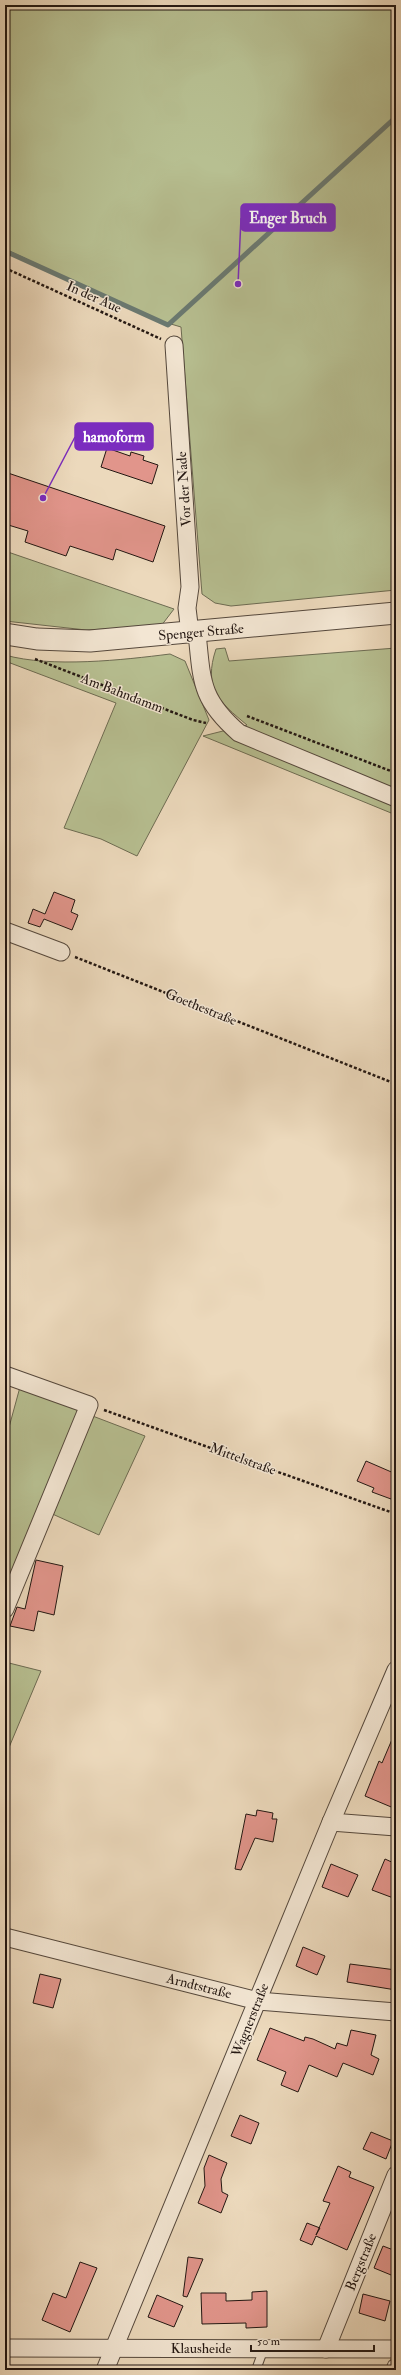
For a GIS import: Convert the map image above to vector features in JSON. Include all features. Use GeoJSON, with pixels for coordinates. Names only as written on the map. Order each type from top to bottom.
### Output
{"type":"FeatureCollection","features":[{"type":"Feature","properties":{"kind":"street","name":"Vor der Nade"},"geometry":{"type":"LineString","coordinates":[[174,345],[190,587],[187,608],[193,633]]}},
{"type":"Feature","properties":{"kind":"street","name":"Spenger Straße"},"geometry":{"type":"LineString","coordinates":[[5,634],[38,639],[90,642],[396,613]]}},
{"type":"Feature","properties":{"kind":"street"},"geometry":{"type":"LineString","coordinates":[[193,633],[201,677],[209,700],[220,717],[238,733],[396,798]]}},
{"type":"Feature","properties":{"kind":"street"},"geometry":{"type":"LineString","coordinates":[[5,931],[61,952]]}},
{"type":"Feature","properties":{"kind":"street"},"geometry":{"type":"LineString","coordinates":[[5,1375],[89,1405],[5,1609]]}},
{"type":"Feature","properties":{"kind":"street","name":"Wagnerstraße"},"geometry":{"type":"LineString","coordinates":[[105,2370],[331,1822],[396,1670]]}},
{"type":"Feature","properties":{"kind":"street"},"geometry":{"type":"LineString","coordinates":[[331,1822],[396,1827]]}},
{"type":"Feature","properties":{"kind":"street","name":"Arndtstraße"},"geometry":{"type":"LineString","coordinates":[[5,1937],[258,2001],[396,2012]]}},
{"type":"Feature","properties":{"kind":"street","name":"Bergstraße"},"geometry":{"type":"LineString","coordinates":[[326,2349],[396,2175]]}},
{"type":"Feature","properties":{"kind":"street","name":"Klausheide"},"geometry":{"type":"LineString","coordinates":[[5,2348],[264,2348],[396,2350]]}},
{"type":"Feature","properties":{"kind":"lane"},"geometry":{"type":"LineString","coordinates":[[256,2370],[264,2348]]}},
{"type":"Feature","properties":{"kind":"path","name":"In der Aue"},"geometry":{"type":"LineString","coordinates":[[5,268],[174,345]]}},
{"type":"Feature","properties":{"kind":"path","name":"Am Bahndamm"},"geometry":{"type":"LineString","coordinates":[[30,656],[193,720],[207,724],[220,717]]}},
{"type":"Feature","properties":{"kind":"path"},"geometry":{"type":"LineString","coordinates":[[241,714],[396,773]]}},
{"type":"Feature","properties":{"kind":"path","name":"Goethestraße"},"geometry":{"type":"LineString","coordinates":[[61,952],[396,1084]]}},
{"type":"Feature","properties":{"kind":"path","name":"Mittelstraße"},"geometry":{"type":"LineString","coordinates":[[89,1405],[396,1514]]}},
{"type":"Feature","properties":{"kind":"green space"},"geometry":{"type":"Polygon","coordinates":[[[5,5],[396,5],[396,590],[231,606],[215,603],[202,594],[181,327],[154,319],[5,249],[5,5]]]}},
{"type":"Feature","properties":{"kind":"green space"},"geometry":{"type":"Polygon","coordinates":[[[5,551],[174,609],[161,626],[86,630],[5,621],[5,551]]]}},
{"type":"Feature","properties":{"kind":"green space"},"geometry":{"type":"Polygon","coordinates":[[[225,648],[229,661],[396,648],[396,815],[203,736],[247,725],[221,701],[213,684],[211,674],[216,649],[225,648]]]}},
{"type":"Feature","properties":{"kind":"green space"},"geometry":{"type":"Polygon","coordinates":[[[170,654],[185,661],[209,720],[137,856],[101,839],[64,828],[116,703],[5,661],[5,655],[23,659],[44,661],[87,662],[131,659],[170,654]]]}},
{"type":"Feature","properties":{"kind":"green space"},"geometry":{"type":"Polygon","coordinates":[[[20,1387],[78,1409],[79,1420],[5,1602],[5,1442],[20,1387]]]}},
{"type":"Feature","properties":{"kind":"green space"},"geometry":{"type":"Polygon","coordinates":[[[90,1415],[145,1436],[99,1535],[48,1512],[90,1415]]]}},
{"type":"Feature","properties":{"kind":"green space"},"geometry":{"type":"Polygon","coordinates":[[[5,1662],[41,1671],[5,1757],[5,1662]]]}},
{"type":"Feature","properties":{"kind":"building"},"geometry":{"type":"Polygon","coordinates":[[[107,448],[130,456],[131,452],[144,456],[143,460],[158,465],[152,484],[101,467],[107,448]]]}},
{"type":"Feature","properties":{"kind":"building"},"geometry":{"type":"Polygon","coordinates":[[[5,472],[165,526],[153,562],[116,549],[113,560],[70,546],[66,556],[25,542],[28,531],[5,524],[5,472]]]}},
{"type":"Feature","properties":{"kind":"building"},"geometry":{"type":"Polygon","coordinates":[[[54,892],[75,900],[71,912],[78,915],[72,930],[44,919],[40,927],[28,923],[33,909],[45,914],[54,892]]]}},
{"type":"Feature","properties":{"kind":"building"},"geometry":{"type":"Polygon","coordinates":[[[366,1461],[396,1474],[396,1487],[391,1499],[372,1492],[374,1488],[357,1481],[366,1461]]]}},
{"type":"Feature","properties":{"kind":"building"},"geometry":{"type":"Polygon","coordinates":[[[36,1560],[63,1566],[54,1615],[38,1611],[34,1631],[10,1626],[17,1607],[25,1609],[36,1560]]]}},
{"type":"Feature","properties":{"kind":"building"},"geometry":{"type":"Polygon","coordinates":[[[396,1730],[396,1809],[365,1796],[379,1761],[382,1763],[396,1730]]]}},
{"type":"Feature","properties":{"kind":"building"},"geometry":{"type":"Polygon","coordinates":[[[257,1810],[273,1813],[272,1819],[277,1819],[273,1842],[255,1838],[241,1870],[235,1869],[246,1814],[256,1816],[257,1810]]]}},
{"type":"Feature","properties":{"kind":"building"},"geometry":{"type":"Polygon","coordinates":[[[385,1859],[396,1864],[396,1899],[372,1890],[385,1859]]]}},
{"type":"Feature","properties":{"kind":"building"},"geometry":{"type":"Polygon","coordinates":[[[331,1864],[358,1875],[348,1897],[322,1887],[331,1864]]]}},
{"type":"Feature","properties":{"kind":"building"},"geometry":{"type":"Polygon","coordinates":[[[303,1947],[325,1956],[317,1975],[296,1966],[303,1947]]]}},
{"type":"Feature","properties":{"kind":"building"},"geometry":{"type":"Polygon","coordinates":[[[350,1964],[396,1970],[396,1990],[347,1982],[350,1964]]]}},
{"type":"Feature","properties":{"kind":"building"},"geometry":{"type":"Polygon","coordinates":[[[40,1974],[61,1979],[53,2008],[33,2003],[40,1974]]]}},
{"type":"Feature","properties":{"kind":"building"},"geometry":{"type":"Polygon","coordinates":[[[270,2028],[304,2041],[305,2037],[313,2039],[335,2049],[337,2043],[347,2046],[351,2030],[376,2035],[371,2055],[379,2059],[373,2075],[343,2063],[337,2077],[309,2065],[298,2092],[281,2085],[286,2072],[257,2060],[270,2028]]]}},
{"type":"Feature","properties":{"kind":"building"},"geometry":{"type":"Polygon","coordinates":[[[240,2115],[259,2123],[251,2144],[231,2136],[240,2115]]]}},
{"type":"Feature","properties":{"kind":"building"},"geometry":{"type":"Polygon","coordinates":[[[371,2132],[393,2141],[386,2159],[363,2149],[371,2132]]]}},
{"type":"Feature","properties":{"kind":"building"},"geometry":{"type":"Polygon","coordinates":[[[209,2155],[227,2163],[221,2179],[222,2192],[228,2195],[221,2213],[198,2203],[205,2186],[204,2168],[209,2155]]]}},
{"type":"Feature","properties":{"kind":"building"},"geometry":{"type":"Polygon","coordinates":[[[338,2166],[351,2172],[349,2177],[374,2187],[347,2250],[316,2236],[312,2245],[300,2240],[307,2223],[319,2228],[330,2203],[323,2201],[338,2166]]]}},
{"type":"Feature","properties":{"kind":"building"},"geometry":{"type":"Polygon","coordinates":[[[383,2246],[396,2251],[396,2277],[374,2268],[383,2246]]]}},
{"type":"Feature","properties":{"kind":"building"},"geometry":{"type":"Polygon","coordinates":[[[188,2257],[203,2259],[187,2297],[183,2296],[188,2257]]]}},
{"type":"Feature","properties":{"kind":"building"},"geometry":{"type":"Polygon","coordinates":[[[80,2262],[97,2268],[70,2332],[42,2320],[53,2293],[66,2298],[80,2262]]]}},
{"type":"Feature","properties":{"kind":"building"},"geometry":{"type":"Polygon","coordinates":[[[267,2291],[267,2327],[246,2328],[246,2323],[202,2324],[201,2293],[226,2293],[226,2301],[252,2300],[252,2292],[267,2291]]]}},
{"type":"Feature","properties":{"kind":"building"},"geometry":{"type":"Polygon","coordinates":[[[363,2294],[390,2301],[385,2321],[359,2313],[363,2294]]]}},
{"type":"Feature","properties":{"kind":"building"},"geometry":{"type":"Polygon","coordinates":[[[157,2295],[183,2306],[174,2327],[148,2317],[157,2295]]]}},
{"type":"Feature","properties":{"kind":"waterway"},"geometry":{"type":"LineString","coordinates":[[5,251],[168,325],[396,117]]}},
{"type":"Feature","properties":{"kind":"place","name":"Enger Bruch"},"geometry":{"type":"Point","coordinates":[238,284]}},
{"type":"Feature","properties":{"kind":"place","name":"hamoform"},"geometry":{"type":"Point","coordinates":[43,498]}}]}
